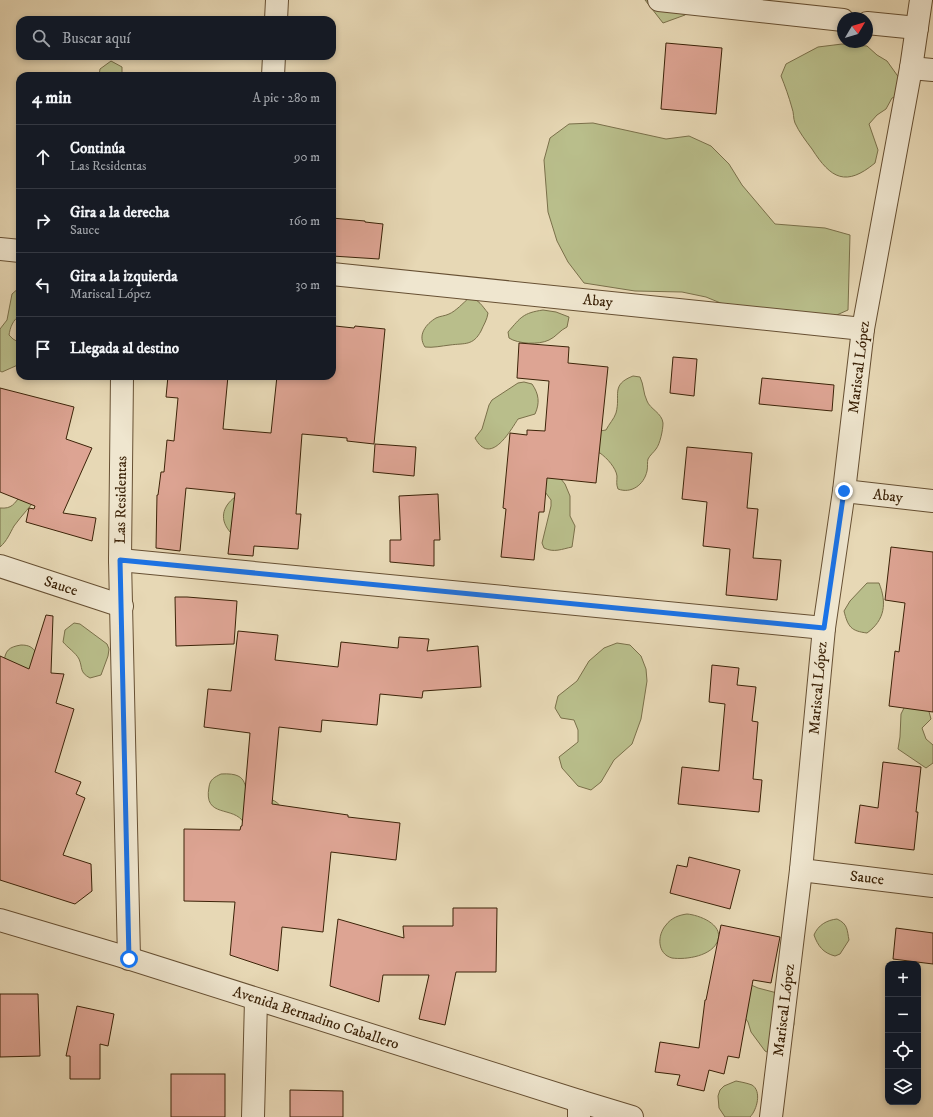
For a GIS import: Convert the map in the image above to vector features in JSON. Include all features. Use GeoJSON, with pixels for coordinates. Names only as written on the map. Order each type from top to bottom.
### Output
{"type":"FeatureCollection","features":[{"type":"Feature","properties":{"kind":"street"},"geometry":{"type":"LineString","coordinates":[[276,16],[278,0]]}},
{"type":"Feature","properties":{"kind":"street"},"geometry":{"type":"LineString","coordinates":[[659,0],[837,19]]}},
{"type":"Feature","properties":{"kind":"street","name":"Mariscal López"},"geometry":{"type":"LineString","coordinates":[[770,1117],[801,870],[824,628],[844,491],[863,329],[911,68],[921,0]]}},
{"type":"Feature","properties":{"kind":"street"},"geometry":{"type":"LineString","coordinates":[[873,24],[917,28]]}},
{"type":"Feature","properties":{"kind":"street"},"geometry":{"type":"LineString","coordinates":[[273,72],[274,60]]}},
{"type":"Feature","properties":{"kind":"street"},"geometry":{"type":"LineString","coordinates":[[911,68],[933,70]]}},
{"type":"Feature","properties":{"kind":"street"},"geometry":{"type":"LineString","coordinates":[[0,248],[16,251]]}},
{"type":"Feature","properties":{"kind":"street","name":"Abay"},"geometry":{"type":"LineString","coordinates":[[336,274],[863,329]]}},
{"type":"Feature","properties":{"kind":"street","name":"Las Residentas"},"geometry":{"type":"LineString","coordinates":[[122,380],[120,560],[129,959]]}},
{"type":"Feature","properties":{"kind":"street","name":"Abay"},"geometry":{"type":"LineString","coordinates":[[844,491],[933,501]]}},
{"type":"Feature","properties":{"kind":"street"},"geometry":{"type":"LineString","coordinates":[[120,560],[824,628]]}},
{"type":"Feature","properties":{"kind":"street","name":"Sauce"},"geometry":{"type":"LineString","coordinates":[[0,566],[122,606]]}},
{"type":"Feature","properties":{"kind":"street","name":"Sauce"},"geometry":{"type":"LineString","coordinates":[[801,870],[933,886]]}},
{"type":"Feature","properties":{"kind":"street","name":"Avenida Bernadino Caballero"},"geometry":{"type":"LineString","coordinates":[[0,920],[129,959],[256,1000],[579,1109],[632,1117]]}},
{"type":"Feature","properties":{"kind":"street"},"geometry":{"type":"LineString","coordinates":[[253,1117],[256,1000]]}},
{"type":"Feature","properties":{"kind":"green space"},"geometry":{"type":"Polygon","coordinates":[[[645,0],[704,0],[685,15],[663,23],[645,0]]]}},
{"type":"Feature","properties":{"kind":"green space"},"geometry":{"type":"Polygon","coordinates":[[[837,45],[837,48],[869,48],[887,61],[902,82],[902,94],[892,98],[886,109],[877,115],[869,124],[878,150],[875,163],[865,171],[856,175],[847,177],[833,173],[819,159],[795,123],[793,110],[781,76],[786,64],[818,47],[837,45]]]}},
{"type":"Feature","properties":{"kind":"green space"},"geometry":{"type":"Polygon","coordinates":[[[111,61],[122,67],[122,72],[100,72],[100,69],[111,61]]]}},
{"type":"Feature","properties":{"kind":"green space"},"geometry":{"type":"Polygon","coordinates":[[[593,123],[666,139],[689,136],[711,146],[729,164],[742,185],[775,224],[825,228],[850,235],[848,310],[803,330],[779,327],[706,297],[682,292],[635,291],[584,283],[568,262],[557,241],[548,212],[544,160],[550,138],[569,124],[593,123]]]}},
{"type":"Feature","properties":{"kind":"green space"},"geometry":{"type":"Polygon","coordinates":[[[16,290],[16,318],[12,324],[9,335],[16,341],[16,366],[2,372],[0,371],[0,329],[7,320],[12,294],[16,290]]]}},
{"type":"Feature","properties":{"kind":"green space"},"geometry":{"type":"Polygon","coordinates":[[[469,298],[478,301],[488,313],[478,336],[468,343],[425,347],[422,334],[429,323],[436,318],[452,313],[469,298]]]}},
{"type":"Feature","properties":{"kind":"green space"},"geometry":{"type":"Polygon","coordinates":[[[543,310],[556,312],[569,317],[567,327],[551,339],[540,343],[523,343],[509,338],[508,332],[523,316],[543,310]]]}},
{"type":"Feature","properties":{"kind":"green space"},"geometry":{"type":"Polygon","coordinates":[[[633,376],[640,377],[647,401],[660,416],[663,426],[659,444],[648,459],[647,471],[643,480],[632,489],[623,490],[618,489],[617,476],[611,463],[600,453],[594,453],[593,432],[606,430],[616,413],[618,391],[621,383],[633,376]]]}},
{"type":"Feature","properties":{"kind":"green space"},"geometry":{"type":"Polygon","coordinates":[[[524,382],[532,384],[536,391],[538,406],[535,414],[518,419],[504,439],[493,448],[487,449],[481,446],[475,438],[482,429],[489,405],[492,400],[518,383],[524,382]]]}},
{"type":"Feature","properties":{"kind":"green space"},"geometry":{"type":"Polygon","coordinates":[[[539,473],[556,473],[565,484],[570,496],[570,516],[575,526],[572,547],[561,550],[544,548],[542,543],[551,506],[551,500],[540,485],[539,473]]]}},
{"type":"Feature","properties":{"kind":"green space"},"geometry":{"type":"Polygon","coordinates":[[[21,495],[39,495],[14,526],[0,547],[0,508],[10,507],[21,495]]]}},
{"type":"Feature","properties":{"kind":"green space"},"geometry":{"type":"Polygon","coordinates":[[[235,497],[231,533],[225,523],[224,514],[227,505],[235,497]]]}},
{"type":"Feature","properties":{"kind":"green space"},"geometry":{"type":"Polygon","coordinates":[[[867,583],[879,583],[883,597],[883,611],[878,623],[867,633],[857,631],[851,627],[847,621],[844,611],[850,601],[867,583]]]}},
{"type":"Feature","properties":{"kind":"green space"},"geometry":{"type":"Polygon","coordinates":[[[74,623],[80,624],[107,644],[109,649],[108,656],[101,675],[90,678],[84,674],[78,657],[63,642],[65,630],[74,623]]]}},
{"type":"Feature","properties":{"kind":"green space"},"geometry":{"type":"Polygon","coordinates":[[[617,643],[630,645],[641,656],[646,669],[647,681],[641,719],[632,744],[614,760],[601,782],[591,790],[578,786],[562,768],[559,757],[578,742],[578,730],[574,720],[561,718],[555,708],[558,696],[577,681],[589,661],[604,648],[617,643]]]}},
{"type":"Feature","properties":{"kind":"green space"},"geometry":{"type":"Polygon","coordinates":[[[21,645],[26,645],[34,649],[37,653],[36,676],[4,663],[5,655],[8,650],[21,645]]]}},
{"type":"Feature","properties":{"kind":"green space"},"geometry":{"type":"Polygon","coordinates":[[[907,702],[928,708],[931,719],[922,728],[926,739],[933,745],[933,763],[926,768],[898,749],[901,714],[907,702]]]}},
{"type":"Feature","properties":{"kind":"green space"},"geometry":{"type":"Polygon","coordinates":[[[221,774],[238,776],[242,779],[250,795],[255,798],[272,800],[282,808],[244,823],[233,814],[215,808],[211,804],[208,797],[209,787],[212,780],[221,774]]]}},
{"type":"Feature","properties":{"kind":"green space"},"geometry":{"type":"Polygon","coordinates":[[[687,914],[703,918],[714,925],[719,934],[718,940],[711,950],[698,956],[672,958],[667,956],[663,953],[660,944],[663,929],[670,920],[687,914]]]}},
{"type":"Feature","properties":{"kind":"green space"},"geometry":{"type":"Polygon","coordinates":[[[837,919],[845,925],[849,940],[840,954],[835,956],[827,953],[822,948],[814,935],[818,928],[823,924],[837,919]]]}},
{"type":"Feature","properties":{"kind":"green space"},"geometry":{"type":"Polygon","coordinates":[[[740,980],[758,988],[777,993],[793,1011],[794,1024],[791,1036],[771,1054],[765,1051],[751,1032],[748,1022],[740,1011],[740,980]]]}},
{"type":"Feature","properties":{"kind":"green space"},"geometry":{"type":"Polygon","coordinates":[[[736,1081],[752,1085],[757,1092],[758,1096],[755,1110],[750,1117],[725,1117],[719,1108],[718,1096],[720,1090],[724,1086],[736,1081]]]}},
{"type":"Feature","properties":{"kind":"building"},"geometry":{"type":"Polygon","coordinates":[[[666,43],[722,48],[716,114],[661,109],[666,43]]]}},
{"type":"Feature","properties":{"kind":"building"},"geometry":{"type":"Polygon","coordinates":[[[336,218],[383,224],[379,259],[336,256],[336,218]]]}},
{"type":"Feature","properties":{"kind":"building"},"geometry":{"type":"Polygon","coordinates":[[[336,326],[354,328],[355,326],[385,329],[374,444],[347,441],[347,438],[302,434],[296,514],[301,514],[298,549],[254,546],[253,556],[228,554],[235,493],[186,488],[180,551],[156,548],[157,495],[161,472],[164,472],[167,440],[174,441],[178,398],[166,397],[168,380],[228,380],[223,429],[271,433],[277,380],[336,380],[336,326]]]}},
{"type":"Feature","properties":{"kind":"building"},"geometry":{"type":"Polygon","coordinates":[[[519,343],[569,347],[568,363],[608,367],[596,483],[547,478],[544,512],[539,512],[534,560],[501,557],[506,509],[503,508],[510,433],[527,435],[527,430],[545,431],[549,381],[517,378],[519,343]]]}},
{"type":"Feature","properties":{"kind":"building"},"geometry":{"type":"Polygon","coordinates":[[[673,357],[697,359],[694,396],[670,393],[673,357]]]}},
{"type":"Feature","properties":{"kind":"building"},"geometry":{"type":"Polygon","coordinates":[[[762,378],[834,385],[832,411],[759,404],[762,378]]]}},
{"type":"Feature","properties":{"kind":"building"},"geometry":{"type":"Polygon","coordinates":[[[0,388],[74,407],[66,439],[92,448],[63,513],[96,518],[92,541],[26,522],[29,508],[34,509],[35,506],[0,492],[0,388]]]}},
{"type":"Feature","properties":{"kind":"building"},"geometry":{"type":"Polygon","coordinates":[[[375,444],[416,447],[414,476],[373,472],[375,444]]]}},
{"type":"Feature","properties":{"kind":"building"},"geometry":{"type":"Polygon","coordinates":[[[687,447],[752,453],[747,508],[758,509],[753,558],[781,560],[777,600],[726,595],[730,549],[703,546],[707,502],[682,499],[687,447]]]}},
{"type":"Feature","properties":{"kind":"building"},"geometry":{"type":"Polygon","coordinates":[[[438,494],[440,540],[434,540],[434,566],[390,562],[390,540],[401,540],[399,496],[438,494]]]}},
{"type":"Feature","properties":{"kind":"building"},"geometry":{"type":"Polygon","coordinates":[[[891,547],[933,552],[933,712],[889,706],[895,651],[899,652],[905,603],[885,600],[891,547]]]}},
{"type":"Feature","properties":{"kind":"building"},"geometry":{"type":"Polygon","coordinates":[[[175,597],[237,601],[234,644],[176,646],[175,597]]]}},
{"type":"Feature","properties":{"kind":"building"},"geometry":{"type":"Polygon","coordinates":[[[46,615],[53,616],[51,673],[64,674],[56,703],[74,709],[55,772],[81,782],[76,794],[85,798],[63,855],[91,864],[92,891],[75,904],[0,880],[0,656],[29,669],[46,615]]]}},
{"type":"Feature","properties":{"kind":"building"},"geometry":{"type":"Polygon","coordinates":[[[238,631],[278,635],[275,660],[338,667],[341,642],[398,648],[399,637],[429,639],[427,651],[478,646],[481,687],[423,691],[422,698],[380,694],[377,725],[322,720],[321,732],[279,727],[272,804],[348,815],[348,817],[400,823],[396,860],[331,852],[323,932],[282,927],[278,971],[230,955],[235,902],[184,901],[184,829],[240,830],[242,826],[250,733],[204,727],[208,689],[231,691],[238,631]]]}},
{"type":"Feature","properties":{"kind":"building"},"geometry":{"type":"Polygon","coordinates":[[[712,665],[739,668],[737,685],[756,687],[752,721],[758,722],[753,779],[762,780],[759,812],[678,804],[682,767],[719,771],[725,704],[709,702],[712,665]]]}},
{"type":"Feature","properties":{"kind":"building"},"geometry":{"type":"Polygon","coordinates":[[[883,762],[921,767],[916,812],[918,812],[914,850],[855,843],[860,805],[878,808],[883,762]]]}},
{"type":"Feature","properties":{"kind":"building"},"geometry":{"type":"Polygon","coordinates":[[[689,857],[740,870],[730,909],[670,893],[677,865],[687,867],[689,857]]]}},
{"type":"Feature","properties":{"kind":"building"},"geometry":{"type":"Polygon","coordinates":[[[453,908],[497,908],[496,972],[456,972],[445,1025],[419,1019],[429,975],[383,975],[379,1002],[330,986],[338,919],[404,938],[403,926],[453,926],[453,908]]]}},
{"type":"Feature","properties":{"kind":"building"},"geometry":{"type":"Polygon","coordinates":[[[721,925],[780,937],[771,983],[753,980],[739,1058],[728,1056],[724,1074],[709,1070],[704,1091],[677,1085],[680,1075],[655,1072],[660,1042],[699,1048],[705,1000],[721,925]]]}},
{"type":"Feature","properties":{"kind":"building"},"geometry":{"type":"Polygon","coordinates":[[[896,928],[933,933],[933,964],[921,962],[921,961],[893,959],[896,928]]]}},
{"type":"Feature","properties":{"kind":"building"},"geometry":{"type":"Polygon","coordinates":[[[0,994],[38,994],[40,1056],[0,1057],[0,994]]]}},
{"type":"Feature","properties":{"kind":"building"},"geometry":{"type":"Polygon","coordinates":[[[77,1006],[114,1014],[108,1046],[100,1044],[100,1079],[70,1079],[70,1056],[66,1056],[77,1006]]]}},
{"type":"Feature","properties":{"kind":"building"},"geometry":{"type":"Polygon","coordinates":[[[171,1074],[225,1074],[225,1117],[171,1117],[171,1074]]]}},
{"type":"Feature","properties":{"kind":"building"},"geometry":{"type":"Polygon","coordinates":[[[290,1090],[343,1091],[343,1117],[290,1117],[290,1090]]]}},
{"type":"Feature","properties":{"kind":"route"},"geometry":{"type":"LineString","coordinates":[[129,959],[120,560],[824,628],[844,491]]}}]}
